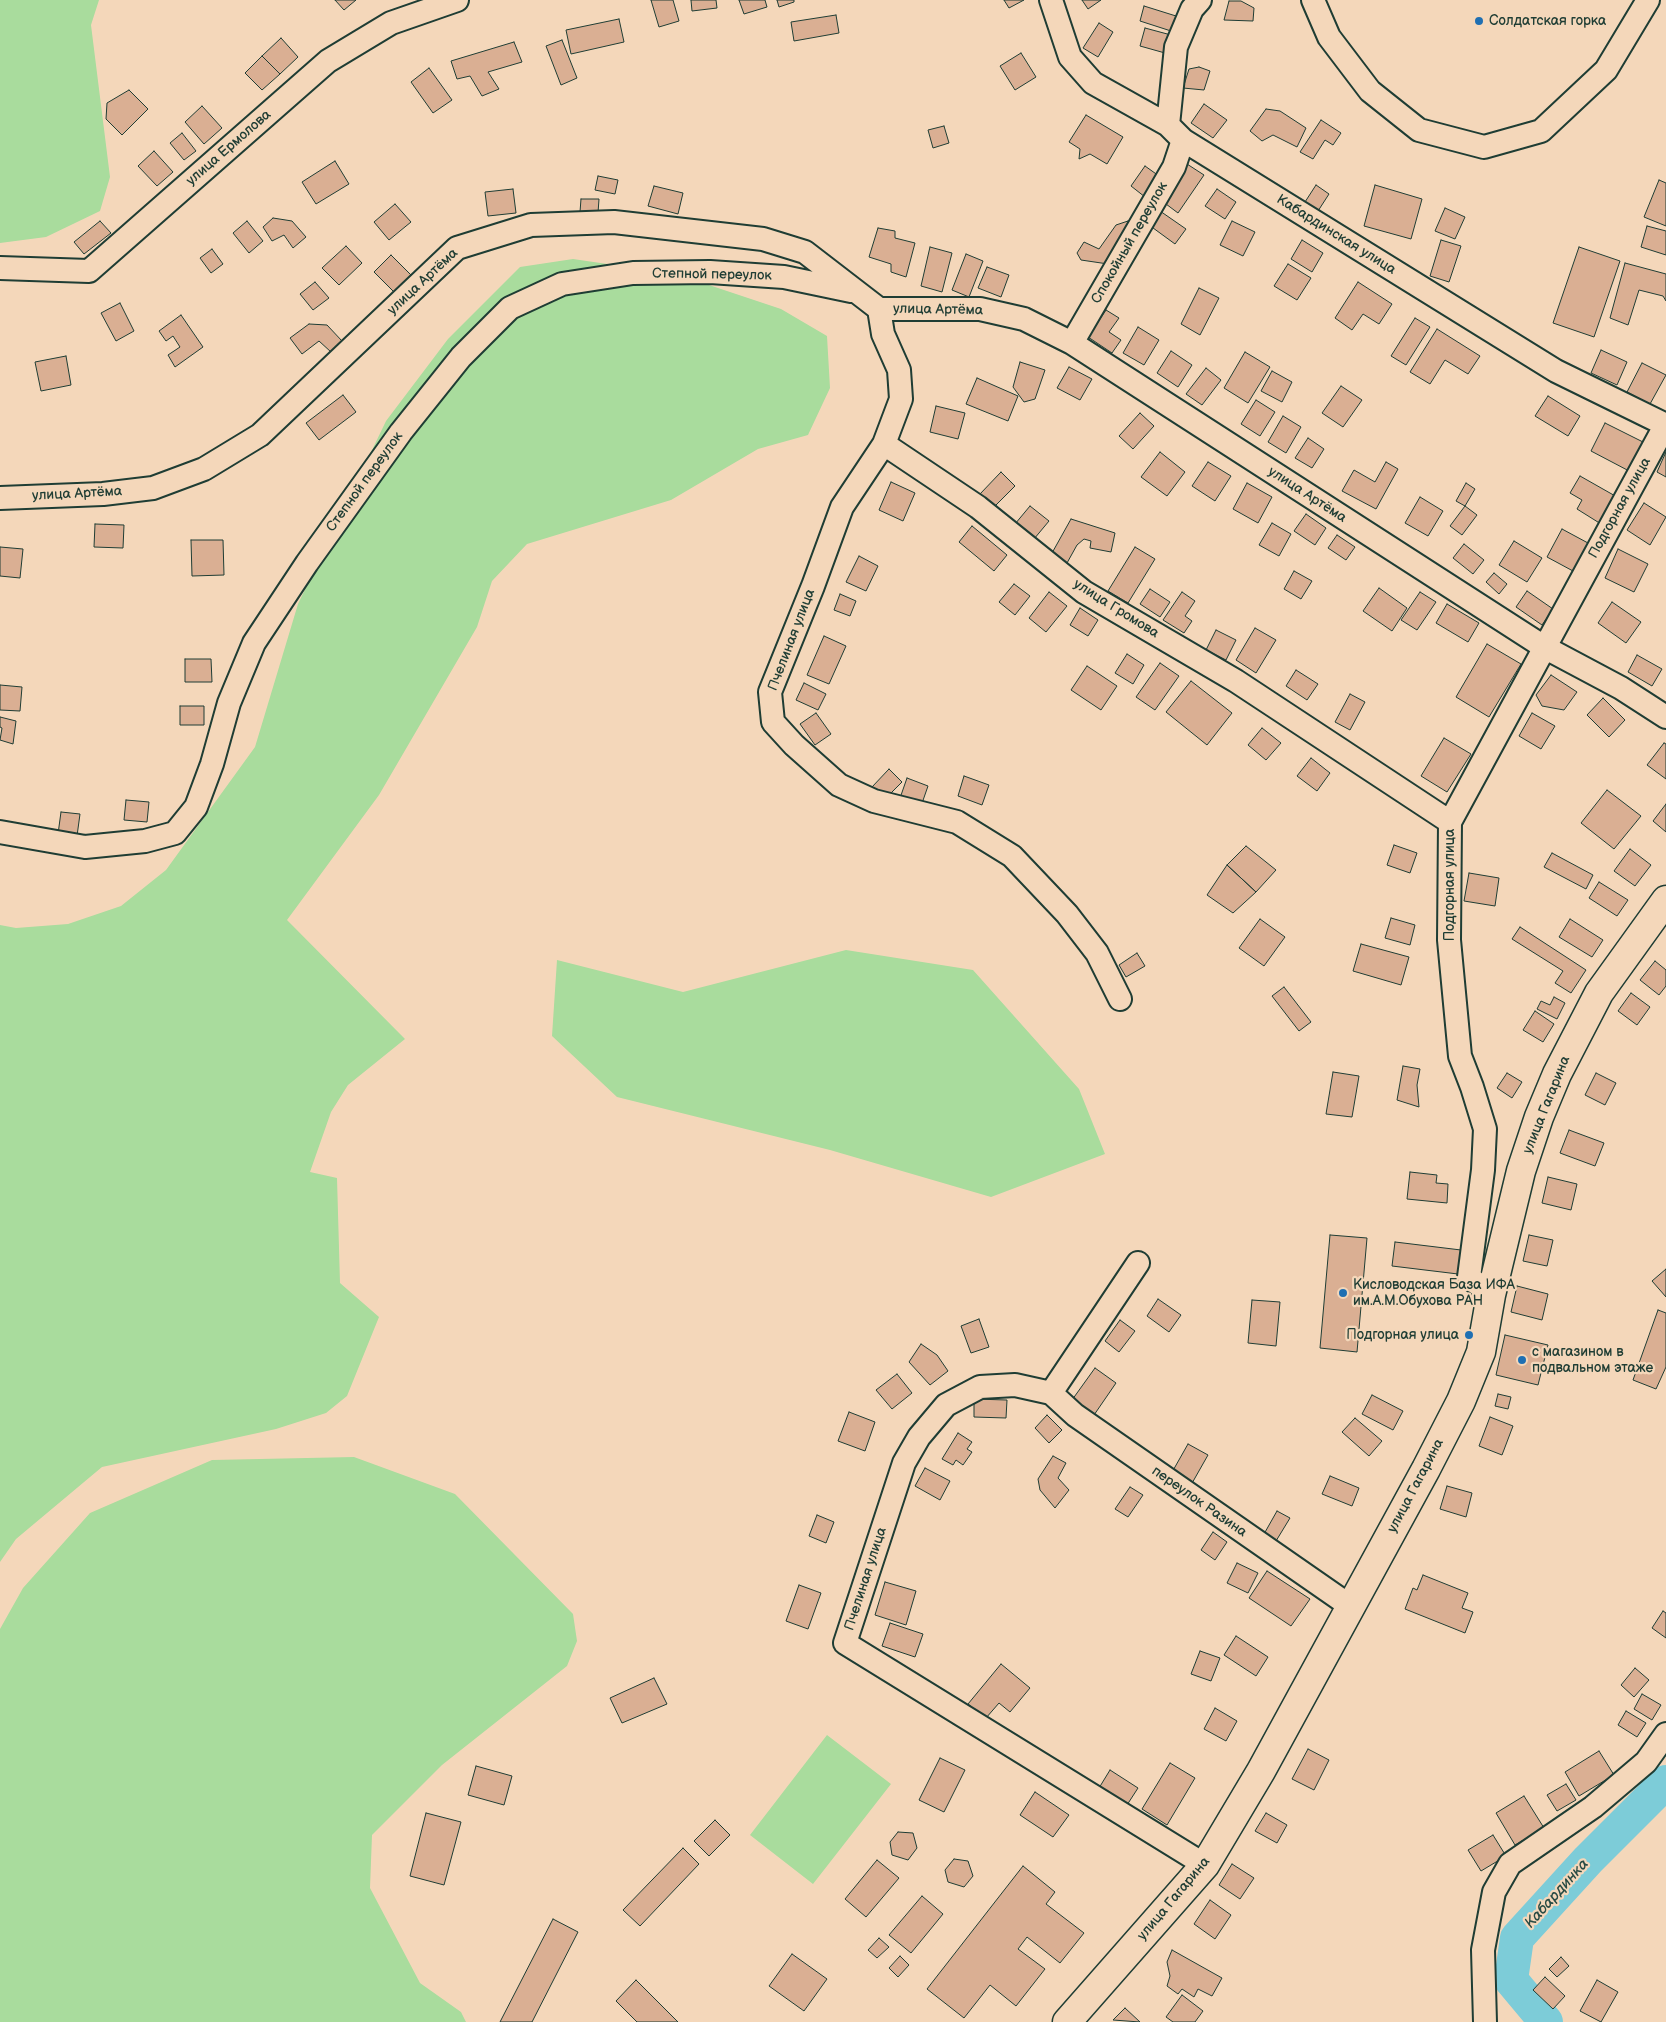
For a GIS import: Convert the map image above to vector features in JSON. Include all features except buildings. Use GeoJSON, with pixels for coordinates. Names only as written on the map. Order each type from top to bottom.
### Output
{"type":"FeatureCollection","features":[{"type":"Feature","properties":{"kind":"street","name":"улица Ермолова"},"geometry":{"type":"LineString","coordinates":[[0,268],[89,271],[328,62],[391,23],[457,0]]}},
{"type":"Feature","properties":{"kind":"street","name":"Кабардинская улица"},"geometry":{"type":"LineString","coordinates":[[1051,0],[1070,57],[1093,84],[1176,132],[1556,370],[1666,425]]}},
{"type":"Feature","properties":{"kind":"street","name":"Спокойный переулок"},"geometry":{"type":"LineString","coordinates":[[1072,343],[1174,167],[1176,47],[1192,8],[1200,0]]}},
{"type":"Feature","properties":{"kind":"street"},"geometry":{"type":"LineString","coordinates":[[1313,0],[1329,36],[1370,91],[1419,130],[1484,146],[1541,131],[1606,70],[1648,0]]}},
{"type":"Feature","properties":{"kind":"street","name":"улица Артёма"},"geometry":{"type":"LineString","coordinates":[[0,498],[103,494],[154,488],[204,469],[260,435],[458,248],[531,225],[614,222],[763,239],[805,252],[879,309],[980,309],[1024,319],[1072,343],[1544,647],[1621,688],[1666,717]]}},
{"type":"Feature","properties":{"kind":"street","name":"Степной переулок"},"geometry":{"type":"LineString","coordinates":[[0,832],[85,847],[145,841],[175,833],[196,807],[212,764],[229,702],[254,643],[307,563],[401,432],[461,357],[510,308],[562,284],[633,273],[710,272],[784,277],[857,292]]}},
{"type":"Feature","properties":{"kind":"street"},"geometry":{"type":"LineString","coordinates":[[879,309],[883,334],[899,370],[901,399],[884,444]]}},
{"type":"Feature","properties":{"kind":"street","name":"Подгорная улица"},"geometry":{"type":"LineString","coordinates":[[1492,1295],[1469,1277],[1483,1170],[1485,1129],[1460,1056],[1449,940],[1450,822],[1666,425]]}},
{"type":"Feature","properties":{"kind":"street","name":"улица Громова"},"geometry":{"type":"LineString","coordinates":[[884,444],[978,507],[1084,592],[1236,681],[1450,822]]}},
{"type":"Feature","properties":{"kind":"street","name":"Пчелиная улица"},"geometry":{"type":"LineString","coordinates":[[884,444],[842,507],[813,586],[770,692],[773,722],[794,745],[838,785],[874,801],[956,822],[1012,856],[1067,914],[1097,953],[1120,999]]}},
{"type":"Feature","properties":{"kind":"street","name":"улица Гагарина"},"geometry":{"type":"LineString","coordinates":[[1067,2022],[1205,1865],[1261,1770],[1461,1401],[1481,1352],[1492,1295],[1521,1171],[1539,1117],[1557,1074],[1599,992],[1666,900]]}},
{"type":"Feature","properties":{"kind":"street"},"geometry":{"type":"LineString","coordinates":[[1051,1393],[1138,1263]]}},
{"type":"Feature","properties":{"kind":"street","name":"Пчелиная улица"},"geometry":{"type":"LineString","coordinates":[[1051,1393],[1015,1384],[980,1387],[946,1405],[918,1437],[904,1463],[845,1642],[1205,1865]]}},
{"type":"Feature","properties":{"kind":"street","name":"переулок Разина"},"geometry":{"type":"LineString","coordinates":[[1051,1393],[1075,1415],[1350,1606]]}},
{"type":"Feature","properties":{"kind":"street"},"geometry":{"type":"LineString","coordinates":[[1485,2022],[1482,1950],[1494,1892],[1510,1864],[1593,1807],[1646,1762],[1666,1734]]}},
{"type":"Feature","properties":{"kind":"green space"},"geometry":{"type":"Polygon","coordinates":[[[0,0],[99,0],[91,25],[110,177],[100,211],[46,237],[0,243],[0,0]]]}},
{"type":"Feature","properties":{"kind":"green space"},"geometry":{"type":"Polygon","coordinates":[[[573,259],[676,274],[781,309],[827,336],[830,388],[808,435],[758,449],[671,500],[527,544],[492,581],[477,627],[379,795],[287,920],[405,1039],[348,1085],[331,1112],[310,1172],[337,1178],[340,1283],[379,1317],[347,1396],[326,1413],[276,1429],[102,1467],[16,1539],[0,1562],[0,925],[16,928],[68,924],[121,906],[166,870],[255,747],[298,604],[386,421],[448,339],[520,267],[573,259]]]}},
{"type":"Feature","properties":{"kind":"green space"},"geometry":{"type":"Polygon","coordinates":[[[846,950],[973,970],[1079,1089],[1105,1154],[991,1197],[830,1150],[617,1097],[552,1036],[557,960],[683,992],[846,950]]]}},
{"type":"Feature","properties":{"kind":"green space"},"geometry":{"type":"Polygon","coordinates":[[[354,1457],[455,1494],[573,1614],[577,1641],[567,1666],[442,1765],[372,1835],[370,1888],[420,1983],[461,2012],[466,2022],[0,2022],[0,1629],[23,1588],[90,1513],[212,1460],[354,1457]]]}},
{"type":"Feature","properties":{"kind":"green space"},"geometry":{"type":"Polygon","coordinates":[[[827,1735],[891,1784],[813,1884],[750,1835],[827,1735]]]}},
{"type":"Feature","properties":{"kind":"waterway","name":"Кабардинка"},"geometry":{"type":"LineString","coordinates":[[1546,2022],[1511,1980],[1517,1938],[1588,1860],[1666,1782]]}},
{"type":"Feature","properties":{"kind":"place","name":"Солдатская горка"},"geometry":{"type":"Point","coordinates":[1479,21]}},
{"type":"Feature","properties":{"kind":"place","name":"Кисловодская База ИФА им.А.М.Обухова РАН"},"geometry":{"type":"Point","coordinates":[1343,1293]}},
{"type":"Feature","properties":{"kind":"place","name":"Подгорная улица"},"geometry":{"type":"Point","coordinates":[1469,1335]}},
{"type":"Feature","properties":{"kind":"place","name":"с магазином в подвальном этаже"},"geometry":{"type":"Point","coordinates":[1522,1360]}}]}
